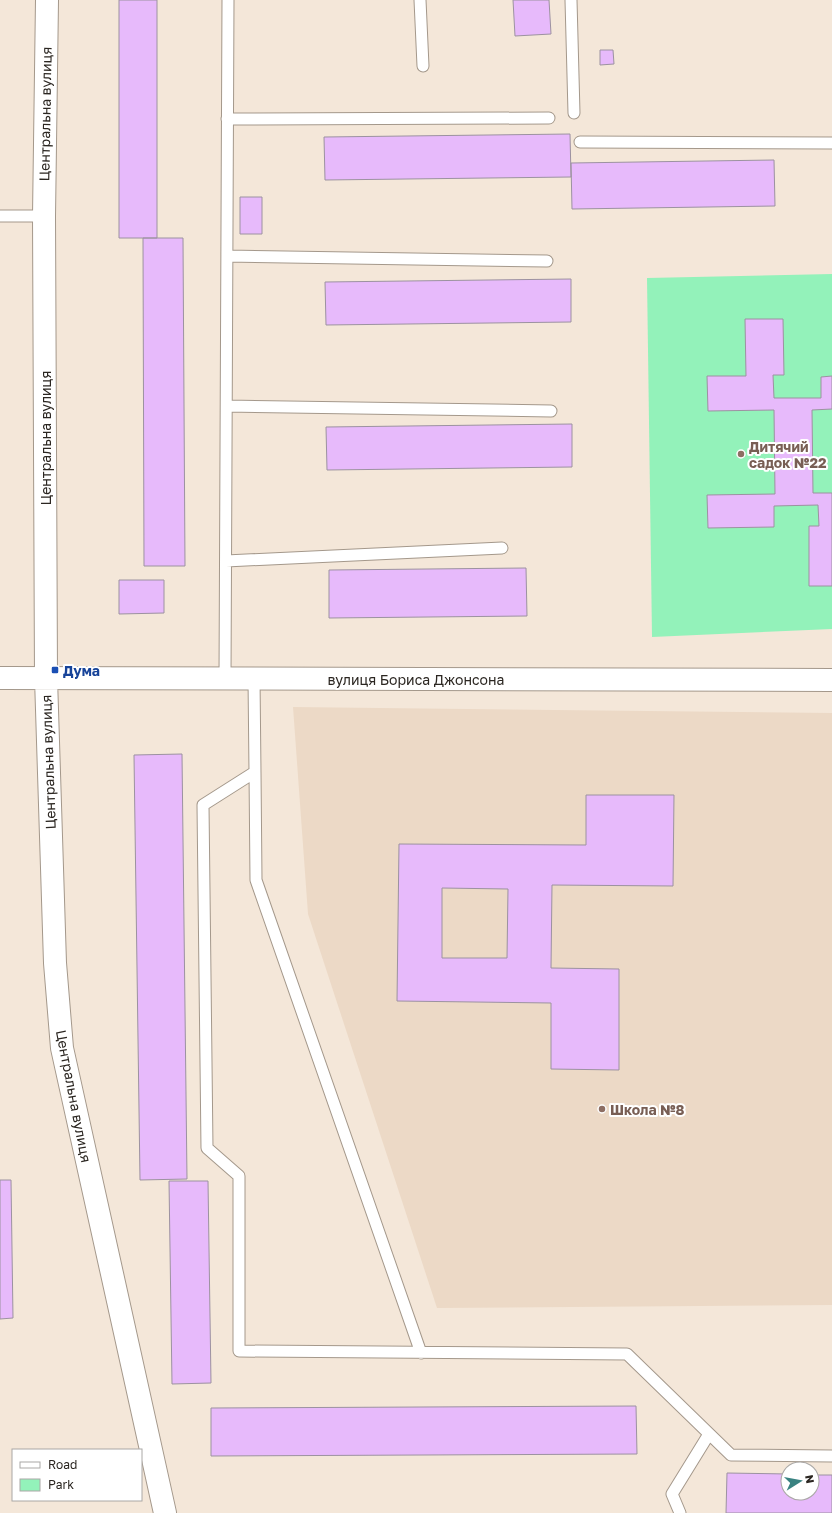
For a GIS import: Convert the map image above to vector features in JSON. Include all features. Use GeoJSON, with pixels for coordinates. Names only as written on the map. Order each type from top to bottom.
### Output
{"type":"FeatureCollection","features":[{"type":"Feature","properties":{"kind":"street","name":"Центральна вулиця"},"geometry":{"type":"LineString","coordinates":[[47,0],[44,216],[46,678],[55,963],[62,1048],[165,1513]]}},
{"type":"Feature","properties":{"kind":"street","name":"вулиця Бориса Джонсона"},"geometry":{"type":"LineString","coordinates":[[0,678],[832,680]]}},
{"type":"Feature","properties":{"kind":"lane"},"geometry":{"type":"LineString","coordinates":[[225,678],[228,0]]}},
{"type":"Feature","properties":{"kind":"lane"},"geometry":{"type":"LineString","coordinates":[[420,0],[423,66]]}},
{"type":"Feature","properties":{"kind":"lane"},"geometry":{"type":"LineString","coordinates":[[571,0],[574,113]]}},
{"type":"Feature","properties":{"kind":"lane"},"geometry":{"type":"LineString","coordinates":[[227,119],[549,118]]}},
{"type":"Feature","properties":{"kind":"lane"},"geometry":{"type":"LineString","coordinates":[[580,142],[832,143]]}},
{"type":"Feature","properties":{"kind":"lane"},"geometry":{"type":"LineString","coordinates":[[0,216],[44,216]]}},
{"type":"Feature","properties":{"kind":"lane"},"geometry":{"type":"LineString","coordinates":[[227,256],[547,261]]}},
{"type":"Feature","properties":{"kind":"lane"},"geometry":{"type":"LineString","coordinates":[[227,406],[551,411]]}},
{"type":"Feature","properties":{"kind":"lane"},"geometry":{"type":"LineString","coordinates":[[226,561],[502,548]]}},
{"type":"Feature","properties":{"kind":"lane"},"geometry":{"type":"LineString","coordinates":[[254,678],[256,880],[421,1352]]}},
{"type":"Feature","properties":{"kind":"lane"},"geometry":{"type":"LineString","coordinates":[[255,772],[203,805],[207,1148],[239,1176],[238,1351],[627,1354],[731,1455],[832,1456]]}},
{"type":"Feature","properties":{"kind":"lane"},"geometry":{"type":"LineString","coordinates":[[680,1513],[672,1494],[709,1434]]}},
{"type":"Feature","properties":{"kind":"shaded area","name":"Школа №8"},"geometry":{"type":"Polygon","coordinates":[[[293,707],[832,713],[832,1305],[437,1308],[308,914],[293,707]]]}},
{"type":"Feature","properties":{"kind":"green space","name":"Дитячий садок №22"},"geometry":{"type":"Polygon","coordinates":[[[832,274],[832,629],[652,637],[647,278],[832,274]]]}},
{"type":"Feature","properties":{"kind":"building"},"geometry":{"type":"Polygon","coordinates":[[[119,0],[157,0],[157,238],[119,238],[119,0]]]}},
{"type":"Feature","properties":{"kind":"building"},"geometry":{"type":"Polygon","coordinates":[[[513,0],[549,0],[551,34],[515,36],[513,0]]]}},
{"type":"Feature","properties":{"kind":"building"},"geometry":{"type":"Polygon","coordinates":[[[600,50],[613,50],[614,64],[600,65],[600,50]]]}},
{"type":"Feature","properties":{"kind":"building"},"geometry":{"type":"Polygon","coordinates":[[[570,134],[571,177],[325,180],[324,137],[570,134]]]}},
{"type":"Feature","properties":{"kind":"building"},"geometry":{"type":"Polygon","coordinates":[[[774,160],[775,206],[572,209],[571,163],[774,160]]]}},
{"type":"Feature","properties":{"kind":"building"},"geometry":{"type":"Polygon","coordinates":[[[240,197],[262,197],[262,234],[240,234],[240,197]]]}},
{"type":"Feature","properties":{"kind":"building"},"geometry":{"type":"Polygon","coordinates":[[[143,238],[183,238],[185,566],[144,566],[143,238]]]}},
{"type":"Feature","properties":{"kind":"building"},"geometry":{"type":"Polygon","coordinates":[[[571,279],[571,322],[326,325],[325,282],[571,279]]]}},
{"type":"Feature","properties":{"kind":"building"},"geometry":{"type":"Polygon","coordinates":[[[745,319],[783,319],[784,375],[773,375],[774,398],[821,398],[821,377],[832,376],[832,409],[812,410],[813,493],[832,493],[832,586],[809,586],[809,526],[819,526],[818,505],[774,506],[774,527],[708,528],[707,495],[775,494],[774,410],[708,411],[707,376],[746,376],[745,319]]]}},
{"type":"Feature","properties":{"kind":"building"},"geometry":{"type":"Polygon","coordinates":[[[572,424],[572,467],[327,470],[326,427],[572,424]]]}},
{"type":"Feature","properties":{"kind":"building"},"geometry":{"type":"Polygon","coordinates":[[[526,568],[527,616],[329,618],[329,570],[526,568]]]}},
{"type":"Feature","properties":{"kind":"building"},"geometry":{"type":"Polygon","coordinates":[[[119,580],[164,580],[164,613],[119,614],[119,580]]]}},
{"type":"Feature","properties":{"kind":"building"},"geometry":{"type":"Polygon","coordinates":[[[182,754],[187,1179],[140,1180],[134,755],[182,754]]]}},
{"type":"Feature","properties":{"kind":"building"},"geometry":{"type":"Polygon","coordinates":[[[586,795],[674,795],[673,886],[552,885],[551,968],[619,969],[619,1070],[551,1069],[551,1003],[397,1001],[399,844],[586,845],[586,795]],[[442,888],[442,958],[507,958],[508,889],[442,888]]]}},
{"type":"Feature","properties":{"kind":"building"},"geometry":{"type":"Polygon","coordinates":[[[0,1180],[11,1180],[13,1318],[0,1319],[0,1180]]]}},
{"type":"Feature","properties":{"kind":"building"},"geometry":{"type":"Polygon","coordinates":[[[169,1181],[208,1181],[211,1383],[172,1384],[169,1181]]]}},
{"type":"Feature","properties":{"kind":"building"},"geometry":{"type":"Polygon","coordinates":[[[636,1406],[637,1454],[211,1456],[211,1408],[636,1406]]]}},
{"type":"Feature","properties":{"kind":"building"},"geometry":{"type":"Polygon","coordinates":[[[727,1473],[780,1474],[780,1501],[820,1501],[820,1475],[832,1475],[832,1513],[726,1513],[727,1473]]]}},
{"type":"Feature","properties":{"kind":"place","name":"Дитячий садок №22"},"geometry":{"type":"Point","coordinates":[741,454]}},
{"type":"Feature","properties":{"kind":"place","name":"Дума"},"geometry":{"type":"Point","coordinates":[55,670]}},
{"type":"Feature","properties":{"kind":"place","name":"Школа №8"},"geometry":{"type":"Point","coordinates":[602,1109]}}]}
